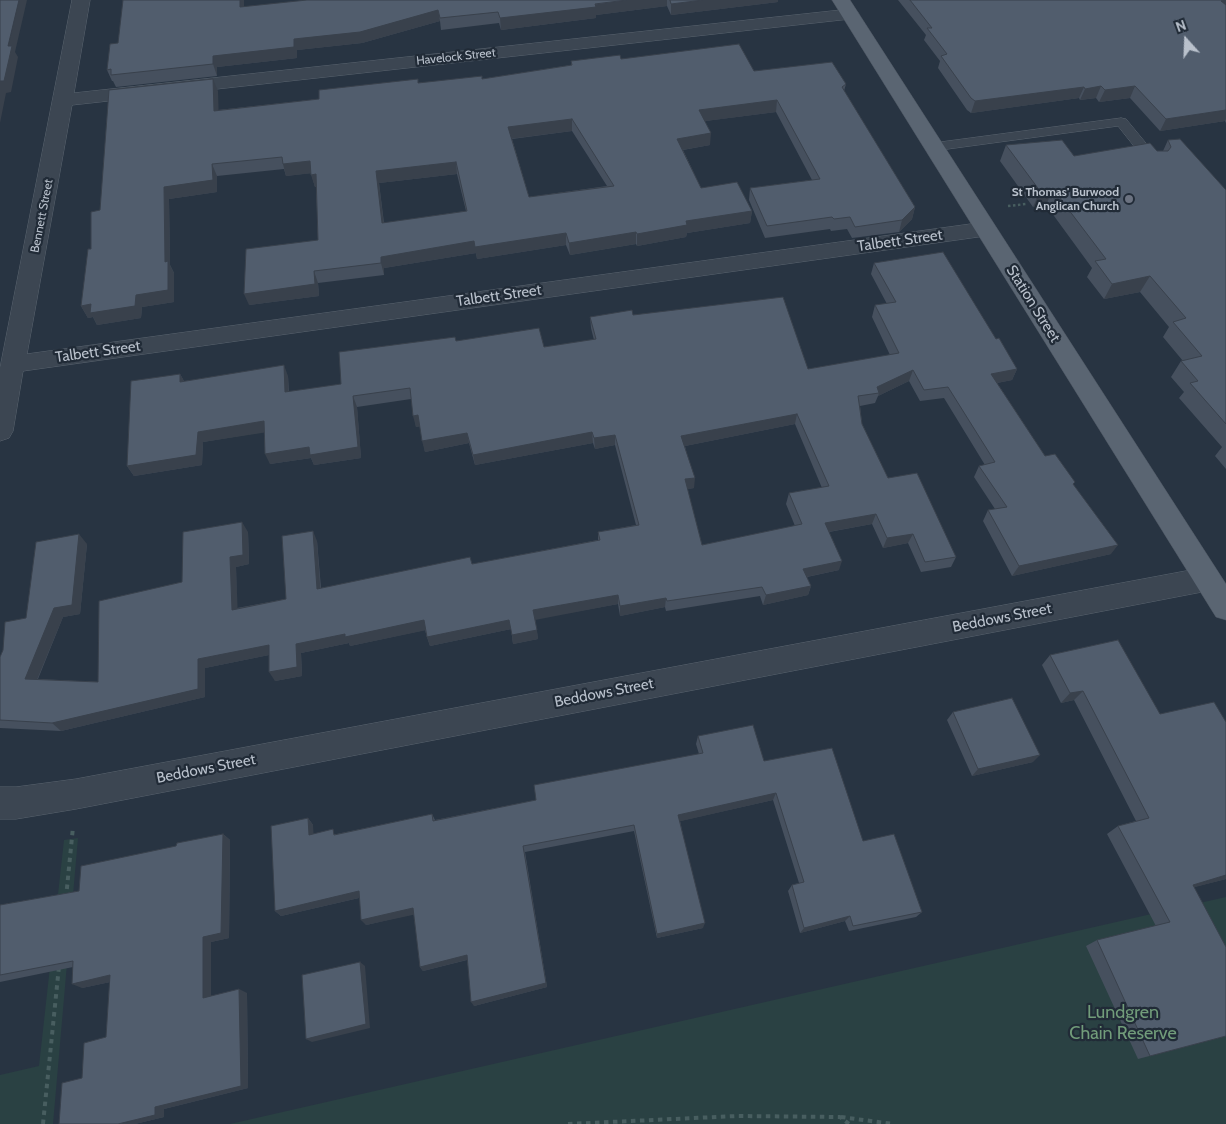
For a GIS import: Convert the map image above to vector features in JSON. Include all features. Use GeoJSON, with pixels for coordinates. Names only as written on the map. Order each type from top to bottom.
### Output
{"type":"FeatureCollection","features":[{"type":"Feature","properties":{"kind":"main road","name":"Station Street"},"geometry":{"type":"LineString","coordinates":[[845,7],[1226,608]]}},
{"type":"Feature","properties":{"kind":"street","name":"Bennett Street"},"geometry":{"type":"LineString","coordinates":[[0,431],[64,100],[81,0]]}},
{"type":"Feature","properties":{"kind":"street","name":"Havelock Street"},"geometry":{"type":"LineString","coordinates":[[64,100],[845,7]]}},
{"type":"Feature","properties":{"kind":"street","name":"Talbett Street"},"geometry":{"type":"LineString","coordinates":[[14,364],[985,229]]}},
{"type":"Feature","properties":{"kind":"street","name":"Beddows Street"},"geometry":{"type":"LineString","coordinates":[[0,803],[16,803],[76,794],[1207,579]]}},
{"type":"Feature","properties":{"kind":"lane"},"geometry":{"type":"LineString","coordinates":[[933,147],[1121,122],[1154,162]]}},
{"type":"Feature","properties":{"kind":"path"},"geometry":{"type":"LineString","coordinates":[[1008,206],[1026,204]]}},
{"type":"Feature","properties":{"kind":"path"},"geometry":{"type":"LineString","coordinates":[[65,903],[76,794]]}},
{"type":"Feature","properties":{"kind":"path"},"geometry":{"type":"LineString","coordinates":[[43,1124],[59,963]]}},
{"type":"Feature","properties":{"kind":"path"},"geometry":{"type":"LineString","coordinates":[[568,1124],[737,1116],[840,1117],[893,1124]]}},
{"type":"Feature","properties":{"kind":"path"},"geometry":{"type":"LineString","coordinates":[[840,1117],[849,1124]]}},
{"type":"Feature","properties":{"kind":"green space"},"geometry":{"type":"Polygon","coordinates":[[[78,838],[53,1124],[0,1124],[0,1075],[39,1066],[64,840],[78,838]]]}},
{"type":"Feature","properties":{"kind":"green space","name":"Lundgren Chain Reserve"},"geometry":{"type":"Polygon","coordinates":[[[1226,897],[1226,1124],[230,1124],[1226,897]]]}},
{"type":"Feature","properties":{"kind":"building"},"geometry":{"type":"Polygon","coordinates":[[[0,0],[19,0],[8,46],[12,46],[4,81],[0,81],[0,0]]]}},
{"type":"Feature","properties":{"kind":"building"},"geometry":{"type":"Polygon","coordinates":[[[123,0],[240,0],[240,7],[307,0],[627,0],[595,4],[596,7],[500,18],[498,12],[440,18],[438,10],[360,32],[294,39],[294,47],[213,56],[213,64],[111,75],[111,69],[107,70],[110,44],[118,43],[123,0]]]}},
{"type":"Feature","properties":{"kind":"building"},"geometry":{"type":"Polygon","coordinates":[[[670,0],[703,0],[671,4],[670,0]]]}},
{"type":"Feature","properties":{"kind":"building"},"geometry":{"type":"Polygon","coordinates":[[[910,0],[1226,0],[1221,1],[1226,5],[1226,110],[1166,119],[1135,86],[1105,90],[1101,86],[1085,89],[1084,87],[975,101],[941,56],[947,54],[927,28],[932,28],[910,0]]]}},
{"type":"Feature","properties":{"kind":"building"},"geometry":{"type":"Polygon","coordinates":[[[739,44],[754,71],[832,62],[846,84],[842,87],[915,207],[902,220],[855,227],[850,217],[834,219],[832,217],[767,226],[750,188],[820,179],[777,100],[699,110],[711,133],[677,139],[701,188],[737,182],[752,211],[686,221],[687,225],[637,234],[636,232],[569,243],[566,233],[475,247],[474,241],[381,257],[381,263],[314,271],[315,284],[244,294],[246,249],[318,240],[316,174],[311,175],[310,161],[283,164],[282,157],[212,164],[213,180],[164,187],[165,262],[168,261],[168,290],[136,295],[135,306],[90,313],[91,304],[81,306],[88,249],[91,249],[91,212],[100,210],[109,90],[213,79],[214,111],[319,99],[319,90],[418,79],[418,83],[482,76],[482,79],[572,65],[571,61],[620,55],[621,59],[739,44]],[[572,119],[508,127],[529,197],[614,186],[572,119]],[[456,162],[376,171],[382,223],[467,211],[456,162]]]}},
{"type":"Feature","properties":{"kind":"building"},"geometry":{"type":"Polygon","coordinates":[[[1180,139],[1226,190],[1226,424],[1190,383],[1198,381],[1181,361],[1202,356],[1173,322],[1186,318],[1150,276],[1112,284],[1095,261],[1106,259],[1053,189],[1040,191],[1006,145],[1062,140],[1074,156],[1150,143],[1157,151],[1168,151],[1171,147],[1168,140],[1180,139]]]}},
{"type":"Feature","properties":{"kind":"building"},"geometry":{"type":"Polygon","coordinates":[[[943,252],[996,339],[999,338],[1017,369],[991,374],[1045,456],[1055,454],[1075,482],[1073,484],[1118,545],[1019,566],[988,510],[1007,507],[979,466],[995,462],[948,387],[924,390],[913,370],[877,387],[879,393],[858,396],[862,424],[888,478],[917,473],[956,557],[925,562],[913,534],[887,538],[876,514],[825,523],[842,561],[803,569],[811,586],[766,595],[762,587],[667,601],[666,598],[620,606],[618,595],[533,610],[537,630],[512,635],[509,620],[427,637],[424,620],[345,637],[345,634],[296,644],[297,667],[269,672],[269,645],[198,659],[198,689],[52,723],[0,720],[0,657],[3,650],[5,622],[26,618],[36,542],[79,534],[72,605],[54,608],[25,679],[98,682],[99,601],[182,582],[183,532],[242,522],[243,555],[230,557],[232,610],[286,599],[282,536],[313,531],[317,589],[470,557],[472,564],[600,540],[598,532],[639,525],[615,435],[594,438],[592,432],[473,455],[467,433],[422,441],[418,415],[413,416],[410,388],[353,396],[358,447],[310,455],[309,447],[265,454],[264,421],[198,432],[196,455],[127,466],[131,381],[180,374],[180,382],[284,365],[285,392],[341,384],[339,352],[455,337],[456,341],[539,328],[544,347],[596,339],[590,317],[632,310],[633,315],[783,297],[808,369],[899,353],[875,305],[896,302],[874,263],[943,252]],[[797,414],[681,436],[695,478],[685,479],[702,545],[802,524],[789,493],[829,486],[797,414]]]}},
{"type":"Feature","properties":{"kind":"building"},"geometry":{"type":"Polygon","coordinates":[[[1118,640],[1160,714],[1214,702],[1226,722],[1226,875],[1193,885],[1226,947],[1226,1036],[1150,1056],[1097,940],[1170,922],[1118,826],[1149,818],[1083,691],[1070,693],[1050,655],[1118,640]]]}},
{"type":"Feature","properties":{"kind":"building"},"geometry":{"type":"Polygon","coordinates":[[[1012,698],[1040,755],[978,769],[953,712],[1012,698]]]}},
{"type":"Feature","properties":{"kind":"building"},"geometry":{"type":"Polygon","coordinates":[[[753,725],[764,761],[832,748],[863,841],[894,834],[922,912],[853,926],[850,916],[804,928],[792,885],[804,882],[776,793],[678,815],[705,923],[657,934],[634,825],[523,846],[546,983],[471,1002],[467,955],[420,967],[413,908],[361,920],[359,891],[275,911],[271,826],[308,818],[309,835],[333,829],[334,835],[432,814],[433,821],[536,800],[534,785],[703,753],[698,736],[753,725]]]}},
{"type":"Feature","properties":{"kind":"building"},"geometry":{"type":"Polygon","coordinates":[[[223,834],[221,933],[203,937],[203,998],[239,989],[241,1086],[155,1107],[155,1115],[118,1124],[59,1124],[62,1083],[82,1078],[84,1043],[106,1037],[110,975],[72,984],[73,961],[0,975],[0,905],[79,891],[81,866],[223,834]]]}},
{"type":"Feature","properties":{"kind":"building"},"geometry":{"type":"Polygon","coordinates":[[[360,962],[366,1024],[306,1039],[302,975],[360,962]]]}},
{"type":"Feature","properties":{"kind":"place","name":"St Thomas' Burwood Anglican Church"},"geometry":{"type":"Point","coordinates":[1129,199]}}]}
